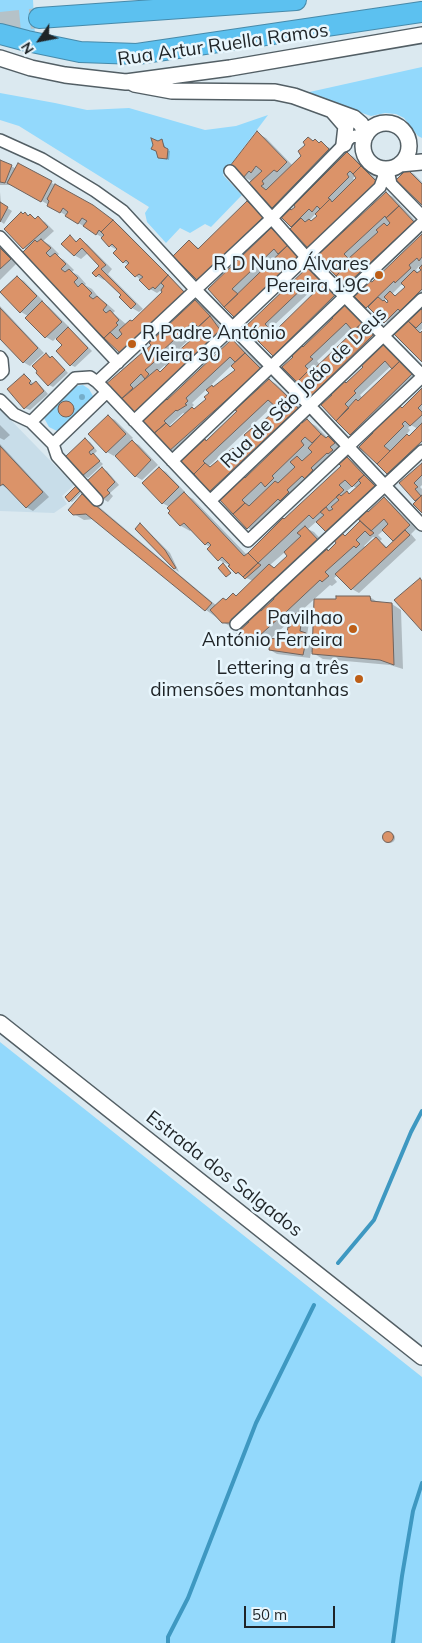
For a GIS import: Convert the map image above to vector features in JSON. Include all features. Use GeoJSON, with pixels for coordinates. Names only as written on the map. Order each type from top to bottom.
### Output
{"type":"FeatureCollection","features":[{"type":"Feature","properties":{"kind":"highway"},"geometry":{"type":"LineString","coordinates":[[39,18],[296,0]]}},
{"type":"Feature","properties":{"kind":"highway"},"geometry":{"type":"LineString","coordinates":[[0,34],[80,52],[137,54],[422,12]]}},
{"type":"Feature","properties":{"kind":"main road","name":"Rua Artur Ruella Ramos"},"geometry":{"type":"LineString","coordinates":[[0,58],[31,68],[65,75],[126,82],[230,68],[422,35]]}},
{"type":"Feature","properties":{"kind":"main road"},"geometry":{"type":"LineString","coordinates":[[126,82],[172,91],[274,92],[294,96],[354,118],[360,124],[366,137],[364,151],[371,163],[390,167],[422,162]]}},
{"type":"Feature","properties":{"kind":"main road"},"geometry":{"type":"LineString","coordinates":[[334,111],[346,126],[344,144]]}},
{"type":"Feature","properties":{"kind":"main road"},"geometry":{"type":"LineString","coordinates":[[366,137],[376,126],[391,124],[398,126],[404,132],[408,142],[422,155]]}},
{"type":"Feature","properties":{"kind":"main road"},"geometry":{"type":"LineString","coordinates":[[390,167],[408,154],[408,142]]}},
{"type":"Feature","properties":{"kind":"main road","name":"Estrada dos Salgados"},"geometry":{"type":"LineString","coordinates":[[0,1023],[422,1357]]}},
{"type":"Feature","properties":{"kind":"street"},"geometry":{"type":"LineString","coordinates":[[94,380],[118,363],[271,218],[351,137],[366,137]]}},
{"type":"Feature","properties":{"kind":"street"},"geometry":{"type":"LineString","coordinates":[[0,140],[42,159],[108,199],[123,211],[232,328],[310,406],[422,525]]}},
{"type":"Feature","properties":{"kind":"street"},"geometry":{"type":"LineString","coordinates":[[390,167],[389,176],[392,184],[422,216]]}},
{"type":"Feature","properties":{"kind":"street"},"geometry":{"type":"LineString","coordinates":[[134,421],[380,187],[390,167]]}},
{"type":"Feature","properties":{"kind":"street"},"geometry":{"type":"LineString","coordinates":[[31,422],[76,378],[94,380],[248,541],[422,376],[306,257],[230,171]]}},
{"type":"Feature","properties":{"kind":"street"},"geometry":{"type":"LineString","coordinates":[[172,461],[422,223]]}},
{"type":"Feature","properties":{"kind":"street"},"geometry":{"type":"LineString","coordinates":[[0,237],[118,363]]}},
{"type":"Feature","properties":{"kind":"street","name":"Rua de São João de Deus"},"geometry":{"type":"LineString","coordinates":[[210,501],[422,299]]}},
{"type":"Feature","properties":{"kind":"street"},"geometry":{"type":"LineString","coordinates":[[0,356],[3,372],[0,374]]}},
{"type":"Feature","properties":{"kind":"street"},"geometry":{"type":"LineString","coordinates":[[53,444],[107,392]]}},
{"type":"Feature","properties":{"kind":"street"},"geometry":{"type":"LineString","coordinates":[[0,400],[14,414],[31,422],[53,444],[56,456],[97,500]]}},
{"type":"Feature","properties":{"kind":"street"},"geometry":{"type":"LineString","coordinates":[[236,624],[422,451]]}},
{"type":"Feature","properties":{"kind":"shaded area"},"geometry":{"type":"Polygon","coordinates":[[[0,0],[33,0],[35,36],[0,24],[0,0]]]}},
{"type":"Feature","properties":{"kind":"shaded area"},"geometry":{"type":"Polygon","coordinates":[[[422,67],[422,138],[418,136],[404,118],[396,114],[385,113],[371,116],[305,93],[422,67]]]}},
{"type":"Feature","properties":{"kind":"shaded area"},"geometry":{"type":"Polygon","coordinates":[[[0,93],[87,110],[129,108],[205,130],[236,126],[268,115],[223,175],[242,195],[211,227],[205,224],[190,233],[180,228],[166,243],[147,222],[145,213],[149,207],[19,126],[0,120],[0,93]]]}},
{"type":"Feature","properties":{"kind":"shaded area"},"geometry":{"type":"Polygon","coordinates":[[[83,385],[89,389],[93,399],[59,432],[49,427],[44,418],[45,414],[76,386],[83,385]]]}},
{"type":"Feature","properties":{"kind":"shaded area"},"geometry":{"type":"Polygon","coordinates":[[[0,409],[74,485],[62,496],[67,504],[54,513],[0,511],[0,409]]]}},
{"type":"Feature","properties":{"kind":"shaded area"},"geometry":{"type":"Polygon","coordinates":[[[0,1042],[422,1377],[422,1643],[0,1643],[0,1042]]]}},
{"type":"Feature","properties":{"kind":"building"},"geometry":{"type":"Polygon","coordinates":[[[257,131],[287,162],[277,172],[274,170],[262,181],[264,184],[261,186],[266,190],[301,156],[298,151],[305,145],[303,142],[308,137],[313,141],[315,139],[319,143],[321,141],[329,149],[272,208],[249,183],[262,171],[256,166],[251,173],[249,171],[243,178],[230,166],[257,131]]]}},
{"type":"Feature","properties":{"kind":"building"},"geometry":{"type":"Polygon","coordinates":[[[151,138],[158,141],[162,139],[164,147],[168,149],[167,159],[158,158],[156,151],[151,149],[153,145],[151,138]]]}},
{"type":"Feature","properties":{"kind":"building"},"geometry":{"type":"Polygon","coordinates":[[[347,152],[361,166],[353,174],[350,171],[347,174],[349,177],[320,209],[317,206],[312,212],[309,209],[291,227],[281,217],[295,207],[294,205],[347,152]]]}},
{"type":"Feature","properties":{"kind":"building"},"geometry":{"type":"Polygon","coordinates":[[[0,160],[12,165],[5,183],[0,182],[0,160]]]}},
{"type":"Feature","properties":{"kind":"building"},"geometry":{"type":"Polygon","coordinates":[[[18,163],[52,181],[41,202],[7,183],[18,163]]]}},
{"type":"Feature","properties":{"kind":"building"},"geometry":{"type":"Polygon","coordinates":[[[361,166],[377,182],[308,248],[290,229],[301,218],[305,222],[309,219],[311,221],[317,216],[315,214],[330,199],[332,202],[356,178],[353,174],[361,166]]]}},
{"type":"Feature","properties":{"kind":"building"},"geometry":{"type":"Polygon","coordinates":[[[407,169],[422,184],[422,205],[396,180],[407,169]]]}},
{"type":"Feature","properties":{"kind":"building"},"geometry":{"type":"Polygon","coordinates":[[[55,184],[93,205],[113,220],[101,232],[99,230],[96,235],[83,226],[87,221],[82,218],[78,224],[65,216],[68,212],[63,208],[60,213],[47,206],[49,201],[47,199],[55,184]]]}},
{"type":"Feature","properties":{"kind":"building"},"geometry":{"type":"Polygon","coordinates":[[[386,192],[399,206],[386,218],[385,216],[344,254],[351,261],[336,276],[317,256],[386,192]]]}},
{"type":"Feature","properties":{"kind":"building"},"geometry":{"type":"Polygon","coordinates":[[[247,201],[263,217],[198,281],[173,256],[189,240],[198,249],[247,201]]]}},
{"type":"Feature","properties":{"kind":"building"},"geometry":{"type":"Polygon","coordinates":[[[0,202],[8,207],[0,222],[0,202]]]}},
{"type":"Feature","properties":{"kind":"building"},"geometry":{"type":"Polygon","coordinates":[[[399,206],[414,222],[345,286],[336,276],[351,261],[348,259],[378,232],[376,230],[384,223],[387,226],[390,223],[386,218],[399,206]]]}},
{"type":"Feature","properties":{"kind":"building"},"geometry":{"type":"Polygon","coordinates":[[[21,212],[23,214],[25,212],[28,216],[30,214],[35,219],[38,216],[48,227],[23,249],[4,229],[21,212]]]}},
{"type":"Feature","properties":{"kind":"building"},"geometry":{"type":"Polygon","coordinates":[[[113,220],[168,275],[155,289],[153,287],[149,290],[139,280],[143,277],[139,274],[135,277],[125,267],[129,263],[126,260],[123,263],[113,253],[117,249],[112,244],[109,247],[101,238],[104,235],[101,232],[113,220]]]}},
{"type":"Feature","properties":{"kind":"building"},"geometry":{"type":"Polygon","coordinates":[[[271,228],[288,245],[278,254],[274,249],[232,289],[238,294],[224,307],[208,289],[271,228]]]}},
{"type":"Feature","properties":{"kind":"building"},"geometry":{"type":"Polygon","coordinates":[[[422,234],[422,257],[419,261],[417,258],[409,265],[411,268],[395,283],[394,281],[366,308],[354,296],[370,281],[372,282],[422,234]]]}},
{"type":"Feature","properties":{"kind":"building"},"geometry":{"type":"Polygon","coordinates":[[[70,235],[76,242],[80,238],[106,265],[101,269],[136,304],[131,309],[119,297],[121,295],[99,274],[96,277],[92,273],[99,266],[82,248],[74,256],[61,244],[70,235]]]}},
{"type":"Feature","properties":{"kind":"building"},"geometry":{"type":"Polygon","coordinates":[[[41,239],[51,248],[46,253],[50,257],[55,253],[66,264],[61,269],[65,272],[69,269],[78,278],[74,282],[78,287],[82,283],[92,293],[89,296],[93,299],[97,296],[107,305],[103,310],[106,313],[110,310],[119,320],[116,323],[118,325],[104,338],[21,254],[35,240],[37,242],[41,239]]]}},
{"type":"Feature","properties":{"kind":"building"},"geometry":{"type":"Polygon","coordinates":[[[288,245],[298,256],[235,318],[224,307],[288,245]]]}},
{"type":"Feature","properties":{"kind":"building"},"geometry":{"type":"Polygon","coordinates":[[[0,248],[11,259],[0,269],[0,248]]]}},
{"type":"Feature","properties":{"kind":"building"},"geometry":{"type":"Polygon","coordinates":[[[422,265],[422,289],[400,311],[398,309],[384,323],[368,307],[378,297],[387,303],[388,301],[384,297],[390,291],[395,296],[405,287],[401,283],[414,270],[417,273],[421,270],[419,268],[422,265]]]}},
{"type":"Feature","properties":{"kind":"building"},"geometry":{"type":"Polygon","coordinates":[[[309,266],[325,282],[315,291],[308,283],[265,324],[271,330],[259,342],[245,327],[309,266]]]}},
{"type":"Feature","properties":{"kind":"building"},"geometry":{"type":"Polygon","coordinates":[[[168,275],[184,292],[121,354],[104,338],[110,332],[117,339],[122,334],[119,330],[130,320],[132,321],[162,292],[161,290],[164,286],[161,283],[168,275]]]}},
{"type":"Feature","properties":{"kind":"building"},"geometry":{"type":"Polygon","coordinates":[[[17,276],[37,296],[20,313],[0,292],[17,276]]]}},
{"type":"Feature","properties":{"kind":"building"},"geometry":{"type":"Polygon","coordinates":[[[325,282],[336,294],[273,356],[259,342],[271,330],[273,333],[325,282]]]}},
{"type":"Feature","properties":{"kind":"building"},"geometry":{"type":"Polygon","coordinates":[[[195,300],[210,316],[198,327],[193,322],[145,370],[149,374],[145,379],[141,374],[130,385],[133,388],[119,401],[105,385],[151,345],[149,343],[195,300]]]}},
{"type":"Feature","properties":{"kind":"building"},"geometry":{"type":"Polygon","coordinates":[[[42,301],[62,322],[45,338],[25,318],[42,301]]]}},
{"type":"Feature","properties":{"kind":"building"},"geometry":{"type":"Polygon","coordinates":[[[346,304],[363,322],[353,331],[346,323],[310,357],[313,359],[305,366],[309,370],[297,382],[282,367],[293,357],[291,355],[301,345],[303,347],[346,304]]]}},
{"type":"Feature","properties":{"kind":"building"},"geometry":{"type":"Polygon","coordinates":[[[0,308],[38,348],[23,363],[0,339],[0,308]]]}},
{"type":"Feature","properties":{"kind":"building"},"geometry":{"type":"Polygon","coordinates":[[[421,309],[422,322],[416,328],[408,321],[421,309]]]}},
{"type":"Feature","properties":{"kind":"building"},"geometry":{"type":"Polygon","coordinates":[[[210,316],[221,331],[134,416],[119,401],[157,369],[160,372],[170,362],[168,360],[199,333],[195,330],[210,316]]]}},
{"type":"Feature","properties":{"kind":"building"},"geometry":{"type":"Polygon","coordinates":[[[408,321],[420,333],[422,331],[422,362],[394,334],[408,321]]]}},
{"type":"Feature","properties":{"kind":"building"},"geometry":{"type":"Polygon","coordinates":[[[363,322],[374,334],[311,396],[297,382],[309,370],[310,373],[363,322]]]}},
{"type":"Feature","properties":{"kind":"building"},"geometry":{"type":"Polygon","coordinates":[[[68,327],[88,348],[70,366],[56,351],[62,345],[56,339],[68,327]]]}},
{"type":"Feature","properties":{"kind":"building"},"geometry":{"type":"Polygon","coordinates":[[[232,339],[245,353],[235,362],[230,357],[186,398],[188,401],[185,404],[187,405],[176,410],[164,421],[166,423],[152,435],[141,422],[232,339]]]}},
{"type":"Feature","properties":{"kind":"building"},"geometry":{"type":"Polygon","coordinates":[[[385,342],[402,359],[392,369],[385,361],[354,391],[356,393],[345,404],[349,408],[336,421],[321,405],[332,395],[330,393],[343,380],[346,383],[363,367],[361,365],[385,342]]]}},
{"type":"Feature","properties":{"kind":"building"},"geometry":{"type":"Polygon","coordinates":[[[46,353],[50,358],[52,356],[65,370],[48,386],[32,366],[46,353]]]}},
{"type":"Feature","properties":{"kind":"building"},"geometry":{"type":"Polygon","coordinates":[[[245,353],[261,369],[168,452],[152,435],[166,423],[170,427],[192,407],[194,409],[206,399],[204,397],[209,393],[206,390],[212,385],[213,387],[235,370],[231,366],[245,353]]]}},
{"type":"Feature","properties":{"kind":"building"},"geometry":{"type":"Polygon","coordinates":[[[402,359],[414,372],[350,435],[336,421],[356,399],[358,401],[402,359]]]}},
{"type":"Feature","properties":{"kind":"building"},"geometry":{"type":"Polygon","coordinates":[[[24,374],[31,381],[29,383],[31,385],[36,381],[44,391],[24,409],[7,389],[24,374]]]}},
{"type":"Feature","properties":{"kind":"building"},"geometry":{"type":"Polygon","coordinates":[[[269,379],[287,396],[276,407],[268,400],[203,461],[205,463],[194,474],[181,461],[205,439],[206,441],[237,411],[235,410],[269,379]]]}},
{"type":"Feature","properties":{"kind":"building"},"geometry":{"type":"Polygon","coordinates":[[[422,388],[422,404],[418,408],[422,415],[410,426],[405,421],[402,424],[404,426],[384,446],[390,451],[377,464],[359,447],[373,433],[372,431],[399,405],[402,408],[422,388]]]}},
{"type":"Feature","properties":{"kind":"building"},"geometry":{"type":"Polygon","coordinates":[[[287,396],[298,408],[209,492],[194,474],[205,463],[210,467],[233,448],[235,450],[247,439],[244,435],[252,428],[254,430],[274,411],[276,413],[279,411],[276,407],[287,396]]]}},
{"type":"Feature","properties":{"kind":"building"},"geometry":{"type":"Polygon","coordinates":[[[66,401],[74,409],[66,417],[58,409],[66,401]]]}},
{"type":"Feature","properties":{"kind":"building"},"geometry":{"type":"Polygon","coordinates":[[[108,415],[126,434],[106,453],[88,434],[108,415]]]}},
{"type":"Feature","properties":{"kind":"building"},"geometry":{"type":"Polygon","coordinates":[[[307,419],[321,434],[312,443],[305,437],[301,441],[304,445],[272,476],[274,478],[265,487],[261,482],[242,500],[245,503],[233,514],[220,500],[300,425],[298,424],[300,421],[302,423],[307,419]]]}},
{"type":"Feature","properties":{"kind":"building"},"geometry":{"type":"Polygon","coordinates":[[[422,423],[422,441],[387,474],[377,464],[407,434],[409,436],[422,423]]]}},
{"type":"Feature","properties":{"kind":"building"},"geometry":{"type":"Polygon","coordinates":[[[321,434],[326,438],[328,436],[335,443],[330,447],[333,450],[311,468],[313,470],[305,479],[302,476],[287,490],[289,492],[280,501],[278,499],[247,529],[233,514],[245,503],[249,506],[275,481],[278,483],[295,467],[290,462],[297,456],[302,461],[312,452],[308,448],[321,434]]]}},
{"type":"Feature","properties":{"kind":"building"},"geometry":{"type":"Polygon","coordinates":[[[85,438],[94,448],[89,452],[91,455],[93,453],[100,461],[82,476],[65,457],[85,438]]]}},
{"type":"Feature","properties":{"kind":"building"},"geometry":{"type":"Polygon","coordinates":[[[132,440],[151,460],[135,477],[115,456],[132,440]]]}},
{"type":"Feature","properties":{"kind":"building"},"geometry":{"type":"Polygon","coordinates":[[[0,446],[43,492],[26,508],[3,484],[0,486],[0,446]]]}},
{"type":"Feature","properties":{"kind":"building"},"geometry":{"type":"Polygon","coordinates":[[[347,457],[364,475],[352,487],[345,480],[339,485],[344,490],[313,519],[309,515],[258,563],[248,553],[283,518],[341,466],[339,464],[347,457]]]}},
{"type":"Feature","properties":{"kind":"building"},"geometry":{"type":"Polygon","coordinates":[[[422,463],[422,475],[414,483],[418,487],[415,489],[421,496],[415,501],[399,483],[422,463]]]}},
{"type":"Feature","properties":{"kind":"building"},"geometry":{"type":"Polygon","coordinates":[[[102,467],[115,482],[107,490],[110,493],[102,500],[86,482],[102,467]]]}},
{"type":"Feature","properties":{"kind":"building"},"geometry":{"type":"Polygon","coordinates":[[[159,467],[179,487],[162,504],[142,483],[159,467]]]}},
{"type":"Feature","properties":{"kind":"building"},"geometry":{"type":"Polygon","coordinates":[[[364,475],[375,486],[326,532],[316,522],[324,515],[320,512],[326,507],[329,511],[333,509],[331,507],[339,500],[336,497],[339,494],[341,496],[347,491],[349,494],[361,483],[358,480],[364,475]]]}},
{"type":"Feature","properties":{"kind":"building"},"geometry":{"type":"Polygon","coordinates":[[[76,486],[80,491],[69,502],[65,497],[76,486]]]}},
{"type":"Feature","properties":{"kind":"building"},"geometry":{"type":"Polygon","coordinates":[[[184,492],[244,556],[248,553],[258,563],[243,577],[238,572],[236,574],[222,557],[218,561],[207,549],[211,545],[208,542],[205,545],[184,523],[180,526],[168,513],[170,511],[167,508],[184,492]]]}},
{"type":"Feature","properties":{"kind":"building"},"geometry":{"type":"Polygon","coordinates":[[[82,494],[212,603],[205,611],[86,514],[73,515],[68,510],[82,494]]]}},
{"type":"Feature","properties":{"kind":"building"},"geometry":{"type":"Polygon","coordinates":[[[422,495],[422,513],[413,504],[422,495]]]}},
{"type":"Feature","properties":{"kind":"building"},"geometry":{"type":"Polygon","coordinates":[[[384,497],[410,525],[393,541],[382,530],[388,524],[384,519],[371,531],[357,518],[366,509],[368,512],[384,497]]]}},
{"type":"Feature","properties":{"kind":"building"},"geometry":{"type":"Polygon","coordinates":[[[360,521],[374,533],[370,536],[365,531],[356,540],[360,544],[356,548],[354,546],[325,572],[329,576],[322,582],[320,580],[286,612],[288,614],[282,619],[280,617],[246,645],[236,634],[249,622],[247,621],[274,599],[273,597],[307,565],[327,549],[328,551],[336,543],[334,540],[342,533],[345,536],[360,521]]]}},
{"type":"Feature","properties":{"kind":"building"},"geometry":{"type":"Polygon","coordinates":[[[140,523],[165,550],[176,568],[174,569],[135,529],[140,523]]]}},
{"type":"Feature","properties":{"kind":"building"},"geometry":{"type":"Polygon","coordinates":[[[305,526],[319,541],[230,623],[222,623],[210,610],[223,598],[226,600],[233,593],[236,596],[269,564],[274,568],[287,556],[284,552],[301,536],[297,533],[305,526]]]}},
{"type":"Feature","properties":{"kind":"building"},"geometry":{"type":"Polygon","coordinates":[[[405,530],[410,535],[351,590],[335,574],[376,537],[386,548],[405,530]]]}},
{"type":"Feature","properties":{"kind":"building"},"geometry":{"type":"Polygon","coordinates":[[[223,563],[231,573],[226,577],[218,568],[223,563]]]}},
{"type":"Feature","properties":{"kind":"building"},"geometry":{"type":"Polygon","coordinates":[[[258,563],[261,565],[245,579],[243,577],[258,563]]]}},
{"type":"Feature","properties":{"kind":"building"},"geometry":{"type":"Polygon","coordinates":[[[420,578],[422,581],[422,631],[394,600],[420,578]]]}},
{"type":"Feature","properties":{"kind":"building"},"geometry":{"type":"Polygon","coordinates":[[[336,596],[370,596],[371,601],[392,603],[394,665],[380,660],[312,654],[314,599],[336,599],[336,596]]]}},
{"type":"Feature","properties":{"kind":"building"},"geometry":{"type":"Polygon","coordinates":[[[300,611],[303,612],[300,631],[306,633],[303,655],[269,650],[270,638],[288,641],[289,633],[287,633],[291,617],[300,611]]]}},
{"type":"Feature","properties":{"kind":"building"},"geometry":{"type":"Polygon","coordinates":[[[388,831],[394,837],[388,843],[382,837],[388,831]]]}},
{"type":"Feature","properties":{"kind":"waterway"},"geometry":{"type":"LineString","coordinates":[[338,1263],[374,1220],[411,1132],[422,1111]]}},
{"type":"Feature","properties":{"kind":"waterway"},"geometry":{"type":"LineString","coordinates":[[168,1643],[168,1637],[188,1598],[256,1423],[314,1305]]}},
{"type":"Feature","properties":{"kind":"waterway"},"geometry":{"type":"LineString","coordinates":[[393,1643],[413,1511],[422,1483]]}},
{"type":"Feature","properties":{"kind":"tunnel"},"geometry":{"type":"LineString","coordinates":[[0,22],[39,18]]}},
{"type":"Feature","properties":{"kind":"place","name":"R D Nuno Álvares Pereira 19C"},"geometry":{"type":"Point","coordinates":[379,275]}},
{"type":"Feature","properties":{"kind":"place","name":"R Padre António Vieira 30"},"geometry":{"type":"Point","coordinates":[132,344]}},
{"type":"Feature","properties":{"kind":"place","name":"Pavilhao António Ferreira"},"geometry":{"type":"Point","coordinates":[353,629]}},
{"type":"Feature","properties":{"kind":"place","name":"Lettering a três dimensões montanhas"},"geometry":{"type":"Point","coordinates":[359,679]}}]}
